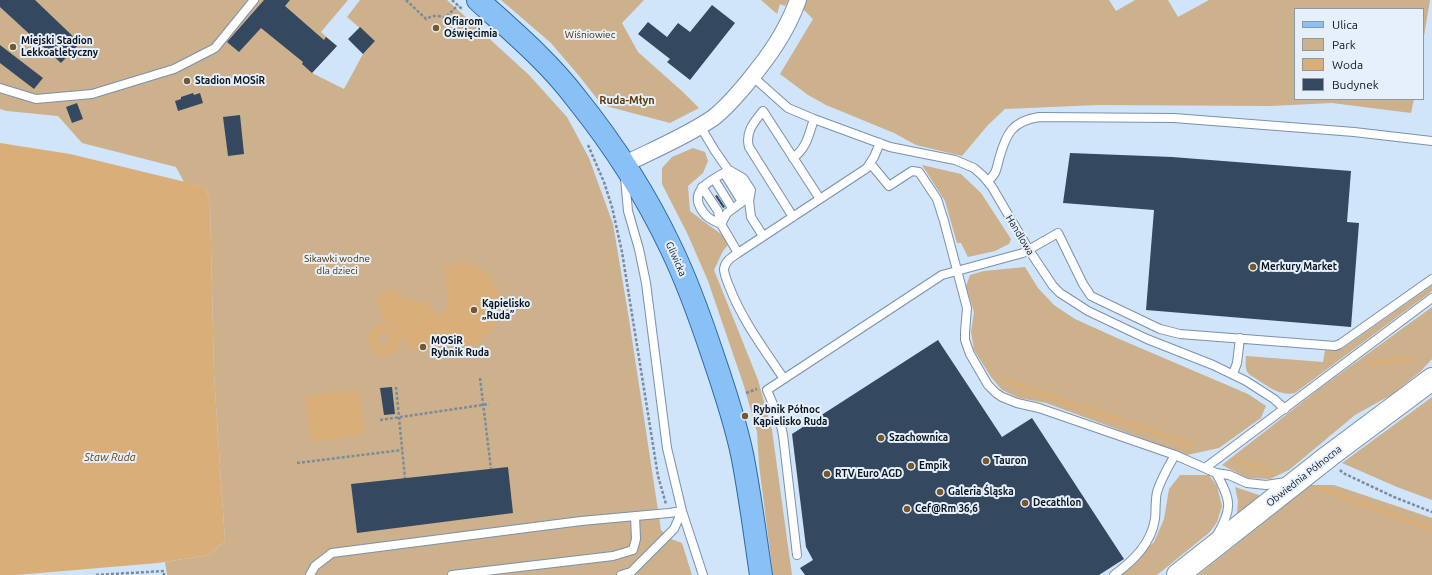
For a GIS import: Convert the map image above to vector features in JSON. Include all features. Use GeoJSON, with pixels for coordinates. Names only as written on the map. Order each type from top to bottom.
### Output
{"type":"FeatureCollection","features":[{"type":"Feature","properties":{"kind":"main road","name":"Gliwicka"},"geometry":{"type":"LineString","coordinates":[[468,3],[534,52],[576,97],[623,165],[638,207],[662,230],[682,272],[722,382],[742,454],[761,575]]}},
{"type":"Feature","properties":{"kind":"main road","name":"Obwiednia Północna"},"geometry":{"type":"LineString","coordinates":[[1178,575],[1329,456],[1432,379]]}},
{"type":"Feature","properties":{"kind":"street"},"geometry":{"type":"LineString","coordinates":[[623,165],[700,126],[725,108],[780,40],[798,0]]}},
{"type":"Feature","properties":{"kind":"lane"},"geometry":{"type":"LineString","coordinates":[[0,88],[36,99],[92,94],[174,69],[215,48],[254,0]]}},
{"type":"Feature","properties":{"kind":"lane","name":"Handlowa"},"geometry":{"type":"LineString","coordinates":[[752,76],[788,108],[814,119],[880,143],[914,153],[963,163],[974,168],[988,181],[1029,250],[1053,286],[1060,293],[1077,305],[1147,339],[1233,374],[1266,392],[1280,404],[1284,410]]}},
{"type":"Feature","properties":{"kind":"lane"},"geometry":{"type":"LineString","coordinates":[[793,217],[749,147],[747,139],[749,131],[764,111],[820,199]]}},
{"type":"Feature","properties":{"kind":"lane"},"geometry":{"type":"LineString","coordinates":[[988,181],[997,171],[1006,137],[1013,128],[1020,122],[1040,117],[1174,118],[1354,132],[1432,141]]}},
{"type":"Feature","properties":{"kind":"lane"},"geometry":{"type":"LineString","coordinates":[[793,158],[803,149],[806,144],[814,119]]}},
{"type":"Feature","properties":{"kind":"lane"},"geometry":{"type":"LineString","coordinates":[[700,126],[742,202],[727,213],[721,224]]}},
{"type":"Feature","properties":{"kind":"lane"},"geometry":{"type":"LineString","coordinates":[[784,379],[735,301],[726,278],[724,270],[725,264],[728,260],[763,236],[864,170],[870,163],[880,143]]}},
{"type":"Feature","properties":{"kind":"lane"},"geometry":{"type":"LineString","coordinates":[[870,163],[889,186],[912,171],[919,172],[940,207],[967,308],[965,332],[967,347],[988,385],[996,393],[1017,403],[1039,408],[1175,456],[1216,473],[1229,475],[1256,485],[1266,486],[1299,480]]}},
{"type":"Feature","properties":{"kind":"lane"},"geometry":{"type":"LineString","coordinates":[[721,224],[708,218],[700,206],[697,197],[698,192],[702,187],[726,171]]}},
{"type":"Feature","properties":{"kind":"lane"},"geometry":{"type":"LineString","coordinates":[[726,171],[749,201],[751,218],[763,236]]}},
{"type":"Feature","properties":{"kind":"lane"},"geometry":{"type":"LineString","coordinates":[[714,179],[732,208]]}},
{"type":"Feature","properties":{"kind":"lane"},"geometry":{"type":"LineString","coordinates":[[702,187],[718,212],[721,224],[738,253]]}},
{"type":"Feature","properties":{"kind":"lane"},"geometry":{"type":"LineString","coordinates":[[638,207],[639,249],[646,283],[666,448],[682,511],[703,575]]}},
{"type":"Feature","properties":{"kind":"lane"},"geometry":{"type":"LineString","coordinates":[[797,555],[784,435],[780,420],[767,390],[942,275],[1023,253],[1058,233],[1083,284],[1091,296],[1160,329],[1180,334],[1338,345],[1432,279]]}},
{"type":"Feature","properties":{"kind":"lane"},"geometry":{"type":"LineString","coordinates":[[1205,468],[1224,452],[1284,410],[1432,298]]}},
{"type":"Feature","properties":{"kind":"lane"},"geometry":{"type":"LineString","coordinates":[[1233,374],[1237,363],[1240,338]]}},
{"type":"Feature","properties":{"kind":"lane"},"geometry":{"type":"LineString","coordinates":[[1114,575],[1140,552],[1146,543],[1155,520],[1155,499],[1157,490],[1175,456]]}},
{"type":"Feature","properties":{"kind":"lane"},"geometry":{"type":"LineString","coordinates":[[1204,554],[1223,524],[1228,510],[1227,494],[1216,473]]}},
{"type":"Feature","properties":{"kind":"lane"},"geometry":{"type":"LineString","coordinates":[[310,575],[315,566],[332,553],[581,521],[670,514],[682,511]]}},
{"type":"Feature","properties":{"kind":"lane"},"geometry":{"type":"LineString","coordinates":[[621,575],[631,572],[674,529],[682,511]]}},
{"type":"Feature","properties":{"kind":"lane"},"geometry":{"type":"LineString","coordinates":[[452,575],[613,556],[633,550],[636,539],[635,516]]}},
{"type":"Feature","properties":{"kind":"lane"},"geometry":{"type":"LineString","coordinates":[[315,566],[320,575]]}},
{"type":"Feature","properties":{"kind":"path"},"geometry":{"type":"LineString","coordinates":[[406,0],[426,19],[438,15],[445,18],[468,3]]}},
{"type":"Feature","properties":{"kind":"path"},"geometry":{"type":"LineString","coordinates":[[588,145],[604,182],[621,245],[658,476],[670,514]]}},
{"type":"Feature","properties":{"kind":"path"},"geometry":{"type":"LineString","coordinates":[[480,378],[490,469]]}},
{"type":"Feature","properties":{"kind":"path"},"geometry":{"type":"LineString","coordinates":[[396,387],[405,478]]}},
{"type":"Feature","properties":{"kind":"path"},"geometry":{"type":"LineString","coordinates":[[380,420],[489,404]]}},
{"type":"Feature","properties":{"kind":"path"},"geometry":{"type":"LineString","coordinates":[[297,463],[402,450]]}},
{"type":"Feature","properties":{"kind":"path"},"geometry":{"type":"LineString","coordinates":[[1329,456],[1334,464],[1343,473],[1394,497],[1432,512]]}},
{"type":"Feature","properties":{"kind":"path"},"geometry":{"type":"LineString","coordinates":[[96,575],[164,571],[164,575]]}},
{"type":"Feature","properties":{"kind":"green space","name":"MOSiR Rybnik Ruda"},"geometry":{"type":"Polygon","coordinates":[[[0,0],[348,0],[321,32],[337,46],[312,73],[344,89],[363,54],[375,41],[347,17],[360,0],[447,0],[529,75],[567,117],[589,158],[613,224],[661,530],[671,539],[682,543],[692,575],[167,575],[165,562],[209,555],[225,541],[214,375],[210,202],[206,187],[184,182],[176,167],[82,143],[58,116],[0,109],[0,0]]]}},
{"type":"Feature","properties":{"kind":"green space","name":"Wiśniowiec"},"geometry":{"type":"Polygon","coordinates":[[[501,0],[644,0],[622,23],[638,52],[699,108],[670,123],[602,105],[551,43],[501,0]]]}},
{"type":"Feature","properties":{"kind":"green space"},"geometry":{"type":"Polygon","coordinates":[[[761,0],[789,0],[785,6],[780,4],[777,14],[761,0]]]}},
{"type":"Feature","properties":{"kind":"green space"},"geometry":{"type":"Polygon","coordinates":[[[805,0],[1109,0],[1116,11],[1135,0],[1168,0],[1178,17],[1209,0],[1430,0],[1424,36],[1424,8],[1294,8],[1294,100],[1414,100],[1411,113],[1332,103],[1271,106],[1098,105],[1005,109],[988,125],[962,156],[916,145],[894,133],[826,105],[808,95],[780,74],[813,19],[801,7],[805,0]]]}},
{"type":"Feature","properties":{"kind":"green space"},"geometry":{"type":"Polygon","coordinates":[[[693,148],[705,152],[708,161],[703,173],[688,186],[690,211],[731,241],[723,251],[714,270],[758,380],[772,430],[792,575],[773,575],[759,465],[757,432],[744,386],[708,281],[688,235],[662,184],[662,168],[672,157],[693,148]]]}},
{"type":"Feature","properties":{"kind":"green space"},"geometry":{"type":"Polygon","coordinates":[[[922,165],[961,174],[981,193],[1011,239],[1009,244],[995,251],[968,257],[961,243],[957,243],[945,201],[922,165]]]}},
{"type":"Feature","properties":{"kind":"green space"},"geometry":{"type":"Polygon","coordinates":[[[1025,267],[1038,288],[1054,305],[1075,319],[1248,394],[1266,406],[1261,418],[1219,448],[1187,455],[1046,403],[1019,398],[1002,390],[991,377],[974,350],[971,332],[974,312],[966,286],[970,275],[984,271],[1025,267]]]}},
{"type":"Feature","properties":{"kind":"green space"},"geometry":{"type":"Polygon","coordinates":[[[1432,285],[1432,291],[1295,393],[1289,394],[1277,391],[1250,375],[1247,371],[1246,356],[1323,362],[1325,350],[1342,349],[1432,285]]]}},
{"type":"Feature","properties":{"kind":"green space"},"geometry":{"type":"Polygon","coordinates":[[[1432,307],[1432,359],[1420,372],[1391,395],[1355,415],[1289,470],[1270,479],[1247,478],[1222,465],[1319,389],[1432,307]]]}},
{"type":"Feature","properties":{"kind":"green space"},"geometry":{"type":"Polygon","coordinates":[[[1432,397],[1432,500],[1397,487],[1342,463],[1432,397]]]}},
{"type":"Feature","properties":{"kind":"green space"},"geometry":{"type":"Polygon","coordinates":[[[1180,475],[1209,475],[1217,486],[1222,506],[1217,522],[1210,532],[1157,575],[1117,575],[1154,542],[1164,519],[1169,489],[1180,475]]]}},
{"type":"Feature","properties":{"kind":"green space"},"geometry":{"type":"Polygon","coordinates":[[[1311,485],[1334,485],[1432,518],[1432,575],[1198,575],[1311,485]]]}},
{"type":"Feature","properties":{"kind":"green space"},"geometry":{"type":"Polygon","coordinates":[[[1235,487],[1262,496],[1237,515],[1238,501],[1235,487]]]}},
{"type":"Feature","properties":{"kind":"water","name":"Staw Ruda"},"geometry":{"type":"Polygon","coordinates":[[[0,143],[70,154],[206,187],[210,202],[214,375],[225,541],[209,555],[158,563],[16,575],[0,575],[0,143]]]}},
{"type":"Feature","properties":{"kind":"water","name":"Kąpielisko „Ruda”"},"geometry":{"type":"Polygon","coordinates":[[[463,263],[481,269],[494,282],[491,284],[493,287],[496,286],[497,288],[501,302],[499,302],[499,304],[501,305],[500,314],[496,314],[495,318],[498,319],[489,333],[476,343],[470,345],[465,346],[464,341],[460,343],[413,349],[412,347],[406,347],[404,338],[400,336],[399,344],[394,353],[379,355],[376,353],[368,342],[372,330],[376,326],[382,324],[388,325],[395,330],[396,329],[390,323],[381,320],[383,313],[379,306],[378,300],[380,295],[389,290],[395,291],[400,294],[404,301],[416,299],[416,303],[429,302],[432,310],[437,314],[440,314],[448,305],[444,265],[450,264],[451,268],[455,267],[454,264],[463,263]],[[385,333],[381,334],[378,338],[378,342],[383,346],[387,345],[391,341],[390,337],[385,333]]]}},
{"type":"Feature","properties":{"kind":"water"},"geometry":{"type":"Polygon","coordinates":[[[359,390],[364,434],[311,442],[305,396],[359,390]]]}},
{"type":"Feature","properties":{"kind":"building"},"geometry":{"type":"Polygon","coordinates":[[[0,0],[35,0],[80,43],[61,63],[0,7],[0,0]]]}},
{"type":"Feature","properties":{"kind":"building"},"geometry":{"type":"Polygon","coordinates":[[[264,0],[290,0],[285,6],[324,40],[326,37],[337,46],[312,73],[302,64],[303,62],[261,28],[239,52],[227,42],[264,0]]]}},
{"type":"Feature","properties":{"kind":"building"},"geometry":{"type":"Polygon","coordinates":[[[712,5],[735,23],[690,80],[667,62],[670,59],[638,34],[648,22],[667,37],[678,23],[690,32],[712,5]]]}},
{"type":"Feature","properties":{"kind":"building"},"geometry":{"type":"Polygon","coordinates":[[[360,27],[375,41],[363,54],[348,39],[360,27]]]}},
{"type":"Feature","properties":{"kind":"building"},"geometry":{"type":"Polygon","coordinates":[[[0,45],[43,78],[34,89],[0,63],[0,45]]]}},
{"type":"Feature","properties":{"kind":"building"},"geometry":{"type":"Polygon","coordinates":[[[193,93],[194,95],[200,93],[203,103],[178,111],[175,101],[181,99],[181,97],[193,93]]]}},
{"type":"Feature","properties":{"kind":"building"},"geometry":{"type":"Polygon","coordinates":[[[77,103],[83,119],[72,123],[66,107],[77,103]]]}},
{"type":"Feature","properties":{"kind":"building"},"geometry":{"type":"Polygon","coordinates":[[[240,115],[244,154],[228,156],[223,117],[240,115]]]}},
{"type":"Feature","properties":{"kind":"building","name":"Merkury Market"},"geometry":{"type":"Polygon","coordinates":[[[1070,153],[1172,157],[1351,171],[1347,222],[1359,223],[1351,327],[1146,310],[1154,210],[1063,203],[1070,153]]]}},
{"type":"Feature","properties":{"kind":"building"},"geometry":{"type":"Polygon","coordinates":[[[717,195],[725,207],[723,208],[715,196],[717,195]]]}},
{"type":"Feature","properties":{"kind":"building","name":"Galeria Śląska"},"geometry":{"type":"Polygon","coordinates":[[[938,340],[1002,437],[1032,418],[1124,559],[1099,575],[805,575],[800,568],[813,560],[806,547],[792,434],[938,340]]]}},
{"type":"Feature","properties":{"kind":"building"},"geometry":{"type":"Polygon","coordinates":[[[392,387],[395,414],[384,415],[380,388],[392,387]]]}},
{"type":"Feature","properties":{"kind":"building"},"geometry":{"type":"Polygon","coordinates":[[[508,467],[513,513],[357,533],[351,484],[508,467]]]}},
{"type":"Feature","properties":{"kind":"waterway"},"geometry":{"type":"LineString","coordinates":[[1369,363],[1415,359]]}},
{"type":"Feature","properties":{"kind":"waterway"},"geometry":{"type":"LineString","coordinates":[[1005,381],[1192,445]]}},
{"type":"Feature","properties":{"kind":"waterway"},"geometry":{"type":"LineString","coordinates":[[1237,460],[1271,472]]}},
{"type":"Feature","properties":{"kind":"waterway"},"geometry":{"type":"LineString","coordinates":[[1319,488],[1432,529]]}},
{"type":"Feature","properties":{"kind":"place","name":"Ofiarom Oświęcimia"},"geometry":{"type":"Point","coordinates":[436,28]}},
{"type":"Feature","properties":{"kind":"place","name":"Miejski Stadion Lekkoatletyczny"},"geometry":{"type":"Point","coordinates":[13,47]}},
{"type":"Feature","properties":{"kind":"place","name":"Stadion MOSiR"},"geometry":{"type":"Point","coordinates":[187,81]}},
{"type":"Feature","properties":{"kind":"place","name":"Merkury Market"},"geometry":{"type":"Point","coordinates":[1253,267]}},
{"type":"Feature","properties":{"kind":"place","name":"Kąpielisko „Ruda”"},"geometry":{"type":"Point","coordinates":[474,310]}},
{"type":"Feature","properties":{"kind":"place","name":"MOSiR Rybnik Ruda"},"geometry":{"type":"Point","coordinates":[423,347]}},
{"type":"Feature","properties":{"kind":"place","name":"Rybnik Północ Kąpielisko Ruda"},"geometry":{"type":"Point","coordinates":[745,416]}},
{"type":"Feature","properties":{"kind":"place","name":"Szachownica"},"geometry":{"type":"Point","coordinates":[881,438]}},
{"type":"Feature","properties":{"kind":"place","name":"Tauron"},"geometry":{"type":"Point","coordinates":[986,461]}},
{"type":"Feature","properties":{"kind":"place","name":"Empik"},"geometry":{"type":"Point","coordinates":[911,466]}},
{"type":"Feature","properties":{"kind":"place","name":"RTV Euro AGD"},"geometry":{"type":"Point","coordinates":[827,474]}},
{"type":"Feature","properties":{"kind":"place","name":"Galeria Śląska"},"geometry":{"type":"Point","coordinates":[940,492]}},
{"type":"Feature","properties":{"kind":"place","name":"Decathlon"},"geometry":{"type":"Point","coordinates":[1025,503]}},
{"type":"Feature","properties":{"kind":"place","name":"Cef@Rm 36,6"},"geometry":{"type":"Point","coordinates":[907,509]}},
{"type":"Feature","properties":{"kind":"district","name":"Ruda-Młyn"},"geometry":{"type":"Point","coordinates":[627,100]}},
{"type":"Feature","properties":{"kind":"park label","name":"Sikawki wodne dla dzieci"},"geometry":{"type":"Point","coordinates":[337,264]}}]}
